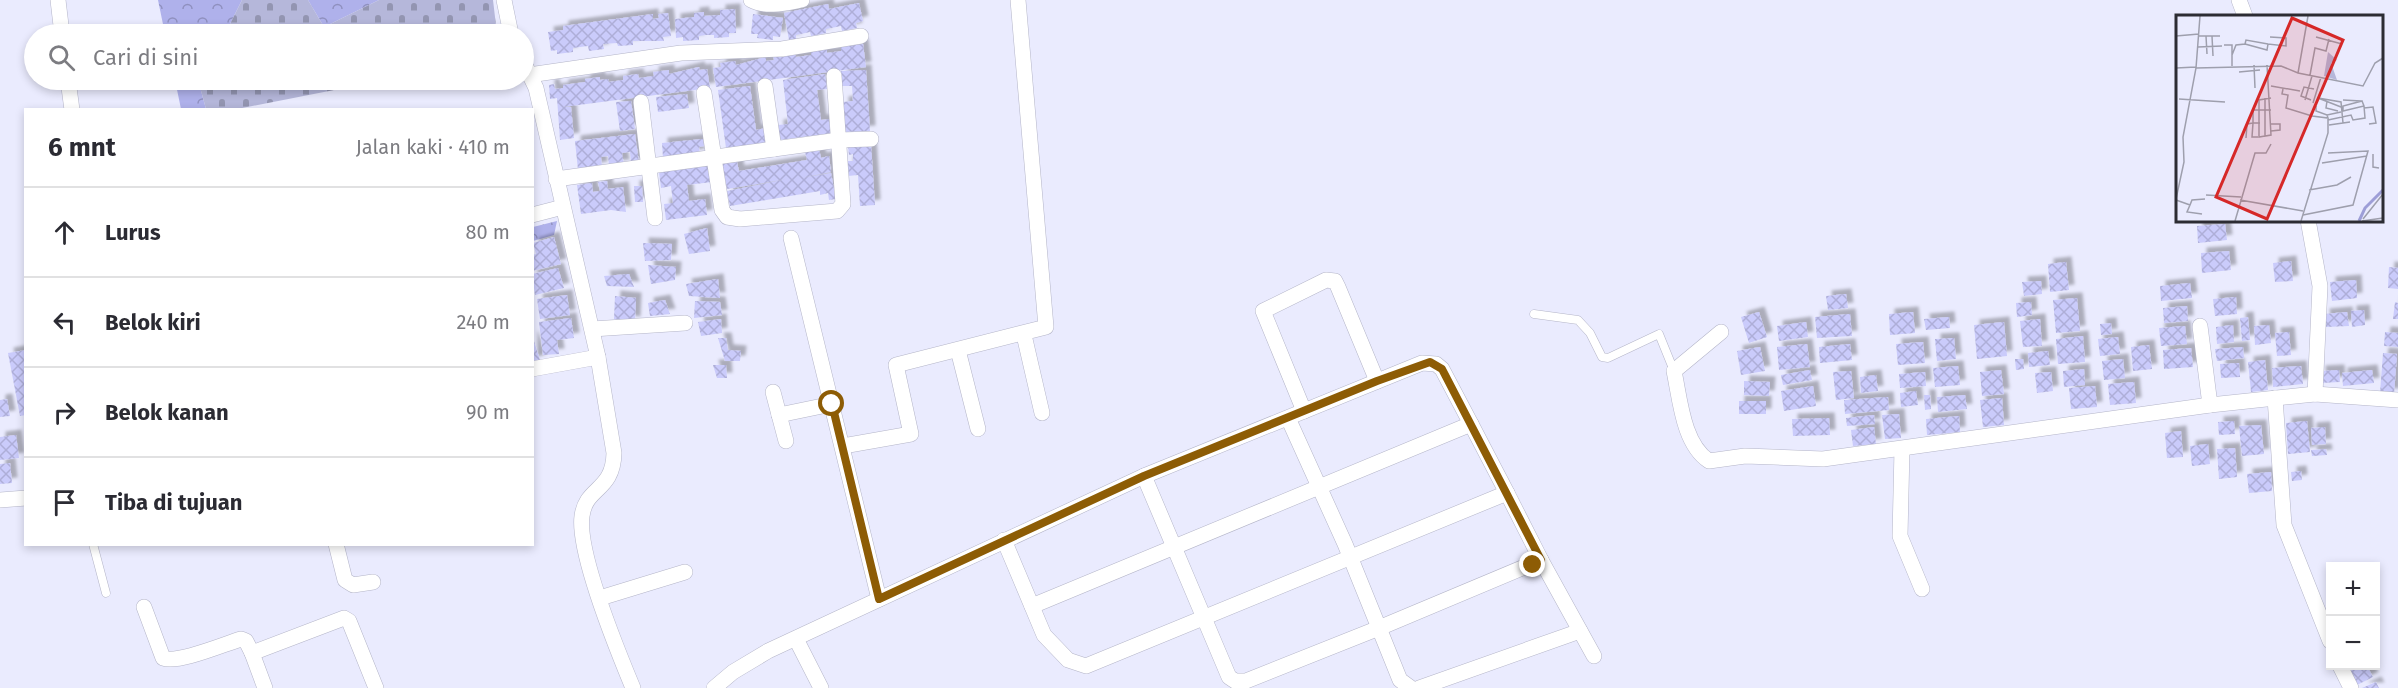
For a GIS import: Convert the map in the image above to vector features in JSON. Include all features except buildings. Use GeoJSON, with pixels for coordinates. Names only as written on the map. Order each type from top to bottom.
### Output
{"type":"FeatureCollection","features":[{"type":"Feature","properties":{"kind":"street"},"geometry":{"type":"LineString","coordinates":[[58,0],[61,24]]}},
{"type":"Feature","properties":{"kind":"street"},"geometry":{"type":"LineString","coordinates":[[504,0],[510,24]]}},
{"type":"Feature","properties":{"kind":"street"},"geometry":{"type":"LineString","coordinates":[[751,0],[756,3],[783,4],[802,0]]}},
{"type":"Feature","properties":{"kind":"street"},"geometry":{"type":"LineString","coordinates":[[843,446],[911,434],[896,365],[1024,335],[1046,327],[1018,0]]}},
{"type":"Feature","properties":{"kind":"street"},"geometry":{"type":"LineString","coordinates":[[2239,0],[2245,15]]}},
{"type":"Feature","properties":{"kind":"street"},"geometry":{"type":"LineString","coordinates":[[534,68],[681,53],[782,49],[861,36]]}},
{"type":"Feature","properties":{"kind":"street"},"geometry":{"type":"LineString","coordinates":[[704,93],[722,210],[727,217],[740,219],[837,211],[843,204],[834,76]]}},
{"type":"Feature","properties":{"kind":"street"},"geometry":{"type":"LineString","coordinates":[[534,84],[592,329],[614,453],[614,467],[608,482],[594,491],[582,516],[585,544],[600,598],[633,688]]}},
{"type":"Feature","properties":{"kind":"street"},"geometry":{"type":"LineString","coordinates":[[765,86],[774,149]]}},
{"type":"Feature","properties":{"kind":"street"},"geometry":{"type":"LineString","coordinates":[[69,90],[72,108]]}},
{"type":"Feature","properties":{"kind":"street"},"geometry":{"type":"LineString","coordinates":[[641,102],[655,218]]}},
{"type":"Feature","properties":{"kind":"street"},"geometry":{"type":"LineString","coordinates":[[556,179],[839,140],[871,139]]}},
{"type":"Feature","properties":{"kind":"street"},"geometry":{"type":"LineString","coordinates":[[534,214],[562,207]]}},
{"type":"Feature","properties":{"kind":"street"},"geometry":{"type":"LineString","coordinates":[[2308,222],[2320,286],[2315,394]]}},
{"type":"Feature","properties":{"kind":"street"},"geometry":{"type":"LineString","coordinates":[[792,238],[879,599]]}},
{"type":"Feature","properties":{"kind":"street"},"geometry":{"type":"LineString","coordinates":[[1304,411],[1263,311],[1326,280],[1335,281],[1377,381]]}},
{"type":"Feature","properties":{"kind":"street"},"geometry":{"type":"LineString","coordinates":[[592,329],[685,323]]}},
{"type":"Feature","properties":{"kind":"street"},"geometry":{"type":"LineString","coordinates":[[2200,326],[2210,405]]}},
{"type":"Feature","properties":{"kind":"street"},"geometry":{"type":"LineString","coordinates":[[1720,332],[1674,371],[1688,433],[1702,456],[1709,461],[1745,456],[1823,459],[2210,405],[2315,394],[2398,400]]}},
{"type":"Feature","properties":{"kind":"street"},"geometry":{"type":"LineString","coordinates":[[1024,335],[1042,414]]}},
{"type":"Feature","properties":{"kind":"street"},"geometry":{"type":"LineString","coordinates":[[958,351],[978,429]]}},
{"type":"Feature","properties":{"kind":"street"},"geometry":{"type":"LineString","coordinates":[[534,369],[598,357]]}},
{"type":"Feature","properties":{"kind":"street"},"geometry":{"type":"LineString","coordinates":[[714,688],[733,672],[768,651],[1144,476],[1422,363],[1436,364],[1442,369],[1541,560],[1594,656]]}},
{"type":"Feature","properties":{"kind":"street"},"geometry":{"type":"LineString","coordinates":[[773,392],[786,441]]}},
{"type":"Feature","properties":{"kind":"street"},"geometry":{"type":"LineString","coordinates":[[2275,398],[2284,525],[2326,630]]}},
{"type":"Feature","properties":{"kind":"street"},"geometry":{"type":"LineString","coordinates":[[779,415],[832,404]]}},
{"type":"Feature","properties":{"kind":"street"},"geometry":{"type":"LineString","coordinates":[[1288,418],[1320,486],[1400,680],[1411,688]]}},
{"type":"Feature","properties":{"kind":"street"},"geometry":{"type":"LineString","coordinates":[[1032,606],[1471,424]]}},
{"type":"Feature","properties":{"kind":"street"},"geometry":{"type":"LineString","coordinates":[[1902,449],[1900,536],[1922,589]]}},
{"type":"Feature","properties":{"kind":"street"},"geometry":{"type":"LineString","coordinates":[[1144,476],[1229,677],[1235,681],[1246,681],[1541,560]]}},
{"type":"Feature","properties":{"kind":"street"},"geometry":{"type":"LineString","coordinates":[[1005,540],[1044,634],[1055,649],[1068,660],[1086,666],[1507,493]]}},
{"type":"Feature","properties":{"kind":"street"},"geometry":{"type":"LineString","coordinates":[[0,501],[24,498]]}},
{"type":"Feature","properties":{"kind":"street"},"geometry":{"type":"LineString","coordinates":[[336,546],[345,580],[353,585],[373,582]]}},
{"type":"Feature","properties":{"kind":"street"},"geometry":{"type":"LineString","coordinates":[[600,598],[685,573]]}},
{"type":"Feature","properties":{"kind":"street"},"geometry":{"type":"LineString","coordinates":[[144,607],[163,658],[168,660],[179,658],[241,639],[246,641],[252,653],[265,688]]}},
{"type":"Feature","properties":{"kind":"street"},"geometry":{"type":"LineString","coordinates":[[252,653],[344,618],[349,621],[376,688]]}},
{"type":"Feature","properties":{"kind":"street"},"geometry":{"type":"LineString","coordinates":[[1419,688],[1580,630]]}},
{"type":"Feature","properties":{"kind":"street"},"geometry":{"type":"LineString","coordinates":[[796,639],[821,688]]}},
{"type":"Feature","properties":{"kind":"street"},"geometry":{"type":"LineString","coordinates":[[2342,670],[2350,688]]}},
{"type":"Feature","properties":{"kind":"lane"},"geometry":{"type":"LineString","coordinates":[[1534,314],[1578,320],[1590,333],[1602,357],[1608,358],[1659,334],[1674,371]]}},
{"type":"Feature","properties":{"kind":"lane"},"geometry":{"type":"LineString","coordinates":[[94,546],[106,592]]}},
{"type":"Feature","properties":{"kind":"green space"},"geometry":{"type":"Polygon","coordinates":[[[158,0],[242,0],[230,24],[163,24],[158,0]]]}},
{"type":"Feature","properties":{"kind":"green space"},"geometry":{"type":"Polygon","coordinates":[[[242,0],[308,0],[322,24],[230,24],[242,0]]]}},
{"type":"Feature","properties":{"kind":"green space"},"geometry":{"type":"Polygon","coordinates":[[[308,0],[379,0],[330,24],[322,24],[308,0]]]}},
{"type":"Feature","properties":{"kind":"green space"},"geometry":{"type":"Polygon","coordinates":[[[379,0],[493,0],[496,24],[330,24],[379,0]]]}},
{"type":"Feature","properties":{"kind":"green space"},"geometry":{"type":"Polygon","coordinates":[[[177,90],[201,90],[206,108],[181,108],[177,90]]]}},
{"type":"Feature","properties":{"kind":"green space"},"geometry":{"type":"Polygon","coordinates":[[[201,90],[334,90],[242,108],[206,108],[201,90]]]}},
{"type":"Feature","properties":{"kind":"green space"},"geometry":{"type":"Polygon","coordinates":[[[557,221],[554,235],[534,241],[534,227],[557,221]]]}},
{"type":"Feature","properties":{"kind":"route"},"geometry":{"type":"LineString","coordinates":[[832,404],[879,599],[1144,476],[1422,363],[1430,362],[1442,369],[1541,560],[1533,565]]}}]}
